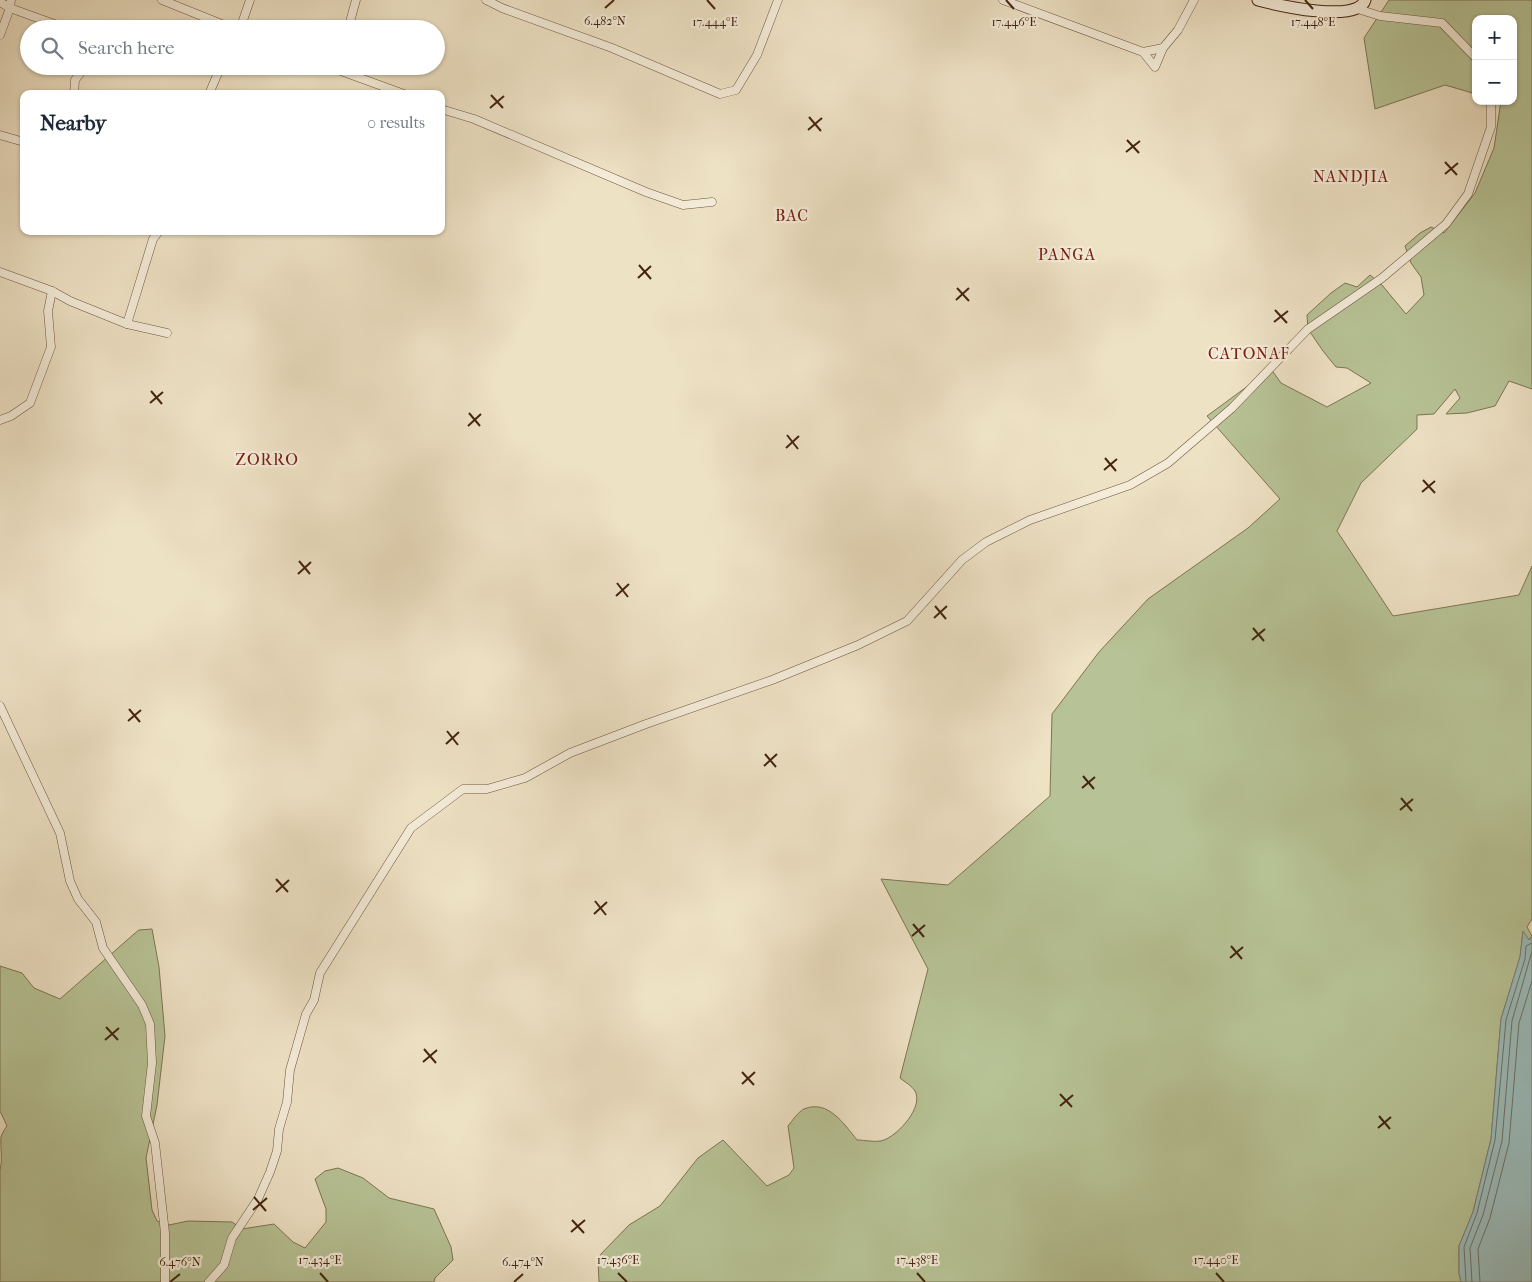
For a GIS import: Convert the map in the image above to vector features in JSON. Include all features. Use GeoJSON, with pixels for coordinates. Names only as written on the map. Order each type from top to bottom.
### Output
{"type":"FeatureCollection","features":[{"type":"Feature","properties":{"kind":"street"},"geometry":{"type":"LineString","coordinates":[[162,0],[212,20]]}},
{"type":"Feature","properties":{"kind":"street"},"geometry":{"type":"LineString","coordinates":[[243,20],[250,0]]}},
{"type":"Feature","properties":{"kind":"street"},"geometry":{"type":"LineString","coordinates":[[350,20],[356,0]]}},
{"type":"Feature","properties":{"kind":"street"},"geometry":{"type":"LineString","coordinates":[[487,0],[502,8],[612,48],[720,94],[736,90],[757,55],[778,0]]}},
{"type":"Feature","properties":{"kind":"street"},"geometry":{"type":"LineString","coordinates":[[1003,0],[1143,52],[1155,67],[1163,48],[1178,30],[1194,0]]}},
{"type":"Feature","properties":{"kind":"street"},"geometry":{"type":"LineString","coordinates":[[1258,0],[1335,13],[1362,4],[1380,16],[1442,24],[1472,54]]}},
{"type":"Feature","properties":{"kind":"street"},"geometry":{"type":"LineString","coordinates":[[0,2],[11,4],[47,20]]}},
{"type":"Feature","properties":{"kind":"street"},"geometry":{"type":"LineString","coordinates":[[0,35],[11,4]]}},
{"type":"Feature","properties":{"kind":"street"},"geometry":{"type":"LineString","coordinates":[[1143,52],[1163,48]]}},
{"type":"Feature","properties":{"kind":"street"},"geometry":{"type":"LineString","coordinates":[[74,90],[75,80],[79,75]]}},
{"type":"Feature","properties":{"kind":"street"},"geometry":{"type":"LineString","coordinates":[[211,90],[218,75]]}},
{"type":"Feature","properties":{"kind":"street"},"geometry":{"type":"LineString","coordinates":[[356,75],[394,90]]}},
{"type":"Feature","properties":{"kind":"street"},"geometry":{"type":"LineString","coordinates":[[209,1282],[224,1265],[232,1238],[258,1199],[270,1172],[277,1151],[287,1102],[290,1070],[306,1014],[314,1000],[320,973],[411,828],[464,789],[487,790],[525,778],[570,753],[772,680],[858,645],[906,621],[962,560],[986,542],[1030,520],[1130,485],[1168,463],[1232,408],[1308,328],[1382,278],[1446,224],[1468,194],[1491,127],[1492,105]]}},
{"type":"Feature","properties":{"kind":"street"},"geometry":{"type":"LineString","coordinates":[[445,110],[474,118],[646,192],[683,204],[712,202]]}},
{"type":"Feature","properties":{"kind":"street"},"geometry":{"type":"LineString","coordinates":[[0,135],[20,141]]}},
{"type":"Feature","properties":{"kind":"street"},"geometry":{"type":"LineString","coordinates":[[127,324],[153,239],[156,235]]}},
{"type":"Feature","properties":{"kind":"street"},"geometry":{"type":"LineString","coordinates":[[0,272],[52,291],[70,301],[127,324],[167,333]]}},
{"type":"Feature","properties":{"kind":"street"},"geometry":{"type":"LineString","coordinates":[[0,420],[12,416],[30,403],[51,346],[48,311],[52,291]]}},
{"type":"Feature","properties":{"kind":"street"},"geometry":{"type":"LineString","coordinates":[[0,706],[60,834],[70,881],[78,899],[96,922],[103,948],[142,1005],[150,1024],[152,1062],[146,1116],[155,1143],[165,1234],[165,1282]]}},
{"type":"Feature","properties":{"kind":"green space"},"geometry":{"type":"Polygon","coordinates":[[[1389,0],[1532,0],[1532,389],[1509,381],[1495,406],[1467,413],[1446,414],[1460,398],[1455,389],[1434,414],[1417,415],[1417,429],[1361,483],[1337,531],[1393,616],[1519,595],[1532,566],[1532,919],[1527,927],[1532,936],[1529,940],[1523,932],[1520,957],[1501,1019],[1491,1139],[1473,1212],[1459,1246],[1461,1282],[599,1282],[598,1260],[601,1254],[629,1225],[660,1206],[698,1158],[723,1140],[767,1186],[789,1175],[794,1168],[788,1126],[797,1114],[804,1109],[821,1107],[828,1110],[841,1121],[857,1140],[881,1141],[890,1137],[902,1127],[916,1105],[917,1097],[914,1089],[900,1078],[928,969],[881,879],[948,885],[1050,796],[1052,714],[1099,652],[1148,599],[1248,528],[1280,499],[1207,416],[1271,369],[1281,383],[1327,407],[1371,383],[1347,368],[1336,367],[1308,329],[1307,315],[1345,283],[1357,287],[1370,275],[1382,285],[1406,314],[1424,295],[1421,277],[1411,263],[1405,246],[1420,233],[1431,227],[1444,233],[1475,193],[1494,148],[1500,105],[1517,105],[1517,15],[1472,15],[1472,93],[1445,85],[1375,109],[1364,38],[1389,0]]]}},
{"type":"Feature","properties":{"kind":"green space"},"geometry":{"type":"Polygon","coordinates":[[[152,929],[159,967],[165,1036],[157,1105],[146,1158],[152,1210],[157,1221],[169,1225],[188,1221],[232,1222],[242,1229],[274,1224],[293,1242],[305,1248],[326,1222],[326,1209],[315,1179],[325,1171],[338,1168],[363,1178],[389,1198],[434,1209],[451,1247],[453,1260],[435,1278],[434,1282],[0,1282],[1,1137],[7,1126],[0,1111],[0,966],[22,973],[34,988],[60,999],[139,930],[152,929]]]}},
{"type":"Feature","properties":{"kind":"water"},"geometry":{"type":"Polygon","coordinates":[[[1523,931],[1529,940],[1532,936],[1532,1282],[1461,1282],[1459,1246],[1473,1212],[1491,1139],[1501,1019],[1520,957],[1523,931]]]}},
{"type":"Feature","properties":{"kind":"district","name":"NANDJIA"},"geometry":{"type":"Point","coordinates":[1351,176]}},
{"type":"Feature","properties":{"kind":"district","name":"BAC"},"geometry":{"type":"Point","coordinates":[792,215]}},
{"type":"Feature","properties":{"kind":"district","name":"PANGA"},"geometry":{"type":"Point","coordinates":[1067,254]}},
{"type":"Feature","properties":{"kind":"district","name":"CATONAF"},"geometry":{"type":"Point","coordinates":[1249,353]}},
{"type":"Feature","properties":{"kind":"district","name":"ZORRO"},"geometry":{"type":"Point","coordinates":[267,459]}}]}
